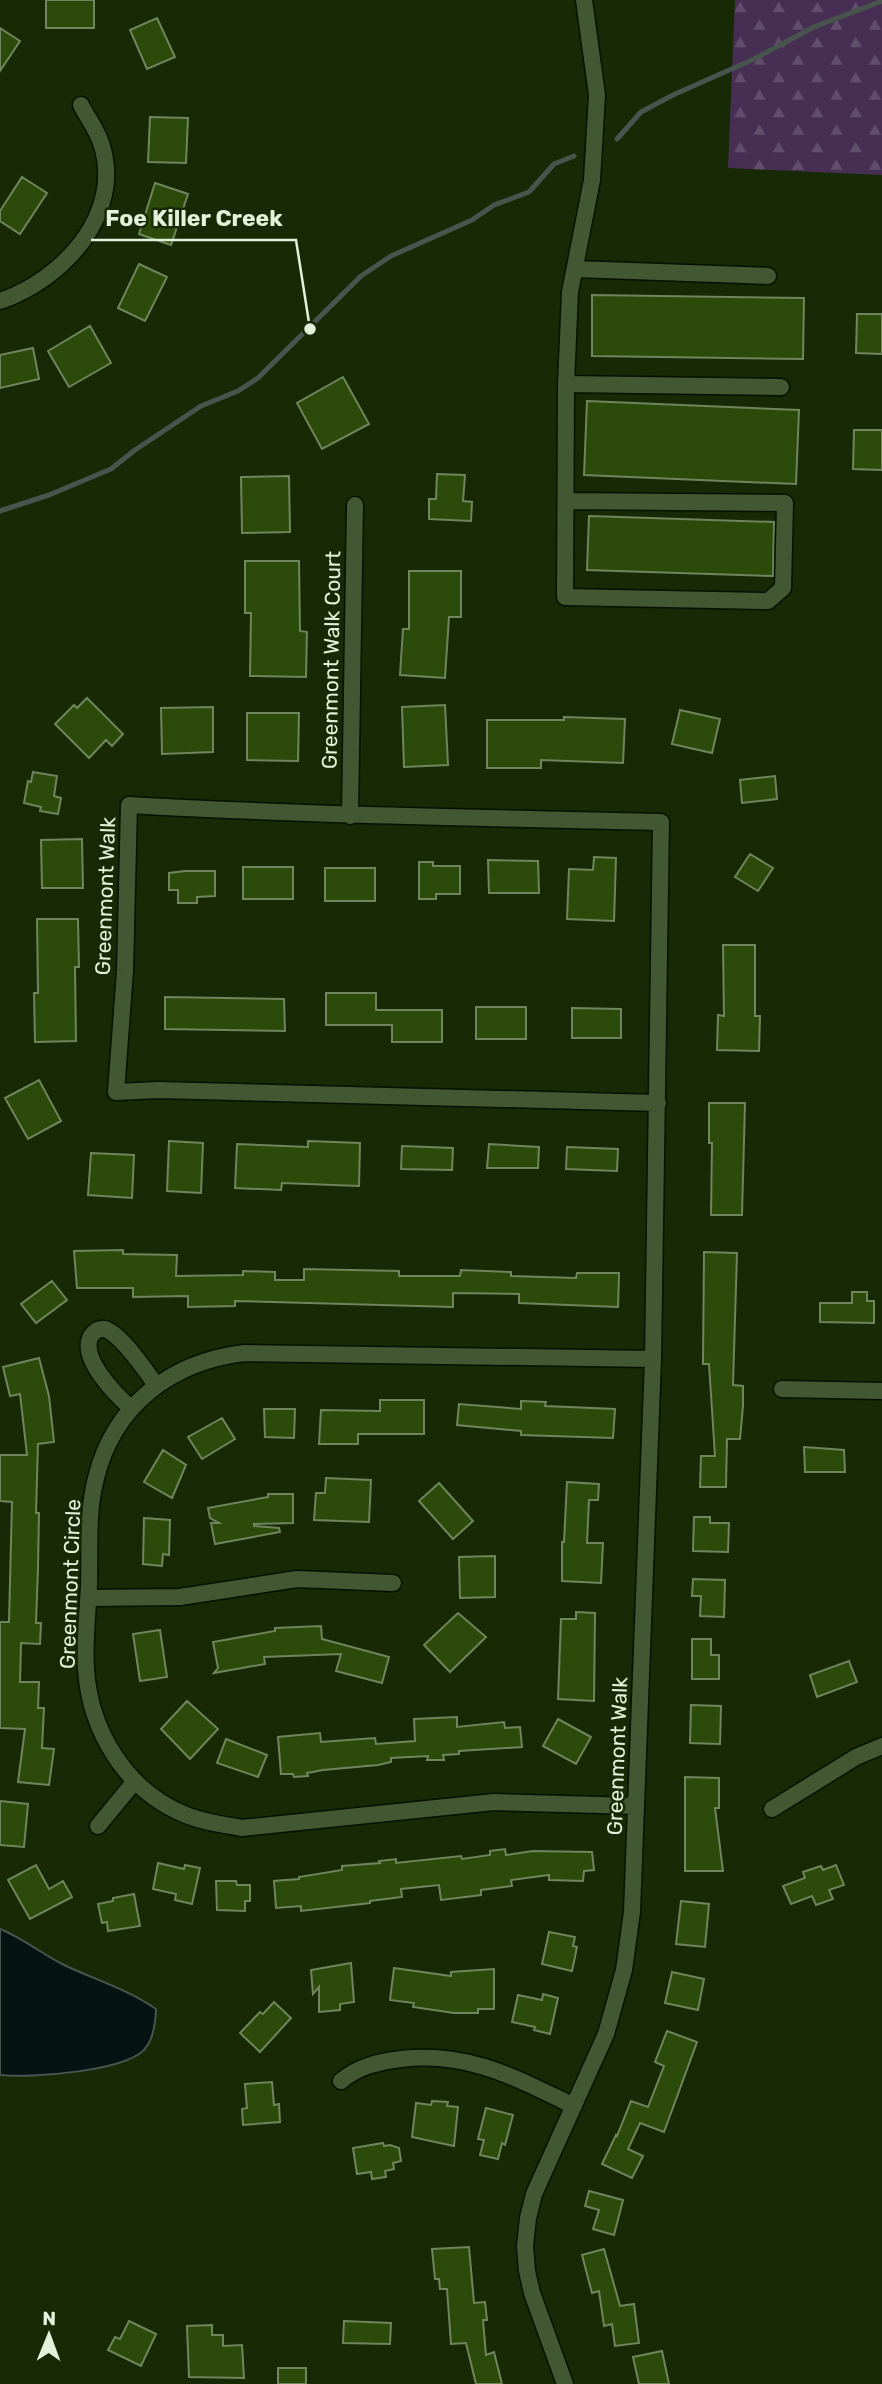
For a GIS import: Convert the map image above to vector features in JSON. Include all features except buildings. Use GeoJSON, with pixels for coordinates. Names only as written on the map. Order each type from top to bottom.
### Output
{"type":"FeatureCollection","features":[{"type":"Feature","properties":{"kind":"street"},"geometry":{"type":"LineString","coordinates":[[566,501],[785,503],[783,588],[768,601],[565,597],[566,384],[570,292],[592,180],[597,95],[584,0]]}},
{"type":"Feature","properties":{"kind":"street"},"geometry":{"type":"LineString","coordinates":[[0,301],[51,275],[77,249],[95,220],[105,190],[106,168],[101,142],[81,105]]}},
{"type":"Feature","properties":{"kind":"street"},"geometry":{"type":"LineString","coordinates":[[575,269],[768,276]]}},
{"type":"Feature","properties":{"kind":"street"},"geometry":{"type":"LineString","coordinates":[[566,384],[781,387]]}},
{"type":"Feature","properties":{"kind":"street","name":"Greenmont Walk Court"},"geometry":{"type":"LineString","coordinates":[[350,816],[355,505]]}},
{"type":"Feature","properties":{"kind":"street","name":"Greenmont Walk"},"geometry":{"type":"LineString","coordinates":[[565,2384],[532,2293],[525,2246],[534,2194],[606,2034],[624,1970],[632,1912],[653,1359],[658,1103],[662,822],[350,816],[129,805],[125,971],[116,1092],[184,1091],[658,1103]]}},
{"type":"Feature","properties":{"kind":"street"},"geometry":{"type":"LineString","coordinates":[[131,1408],[105,1380],[90,1357],[89,1344],[94,1332],[105,1329],[112,1334],[134,1354],[156,1385]]}},
{"type":"Feature","properties":{"kind":"street","name":"Greenmont Circle"},"geometry":{"type":"LineString","coordinates":[[636,1806],[494,1802],[242,1828],[214,1824],[185,1814],[160,1801],[135,1781],[108,1745],[91,1703],[86,1668],[88,1598],[92,1505],[96,1478],[109,1441],[131,1408],[156,1385],[197,1363],[244,1353],[653,1359]]}},
{"type":"Feature","properties":{"kind":"street"},"geometry":{"type":"LineString","coordinates":[[782,1389],[882,1391]]}},
{"type":"Feature","properties":{"kind":"street"},"geometry":{"type":"LineString","coordinates":[[88,1598],[180,1597],[298,1579],[393,1584]]}},
{"type":"Feature","properties":{"kind":"street"},"geometry":{"type":"LineString","coordinates":[[772,1809],[856,1757],[882,1746]]}},
{"type":"Feature","properties":{"kind":"street"},"geometry":{"type":"LineString","coordinates":[[98,1826],[135,1781]]}},
{"type":"Feature","properties":{"kind":"street"},"geometry":{"type":"LineString","coordinates":[[341,2081],[356,2069],[385,2061],[417,2057],[450,2058],[503,2072],[574,2106]]}},
{"type":"Feature","properties":{"kind":"green space"},"geometry":{"type":"Polygon","coordinates":[[[735,0],[882,0],[882,175],[728,168],[735,0]]]}},
{"type":"Feature","properties":{"kind":"shaded area"},"geometry":{"type":"Polygon","coordinates":[[[0,1929],[62,1964],[122,1990],[156,2009],[154,2029],[147,2046],[138,2055],[101,2067],[55,2074],[0,2075],[0,1929]]]}},
{"type":"Feature","properties":{"kind":"waterway"},"geometry":{"type":"LineString","coordinates":[[617,139],[641,112],[673,95],[754,59],[814,27],[882,1]]}},
{"type":"Feature","properties":{"kind":"waterway"},"geometry":{"type":"LineString","coordinates":[[0,511],[49,495],[111,469],[201,406],[238,391],[258,378],[361,276],[391,256],[472,220],[494,205],[529,192],[554,164],[574,156]]}},
{"type":"Feature","properties":{"kind":"place","name":"Foe Killer Creek"},"geometry":{"type":"Point","coordinates":[310,329]}}]}
